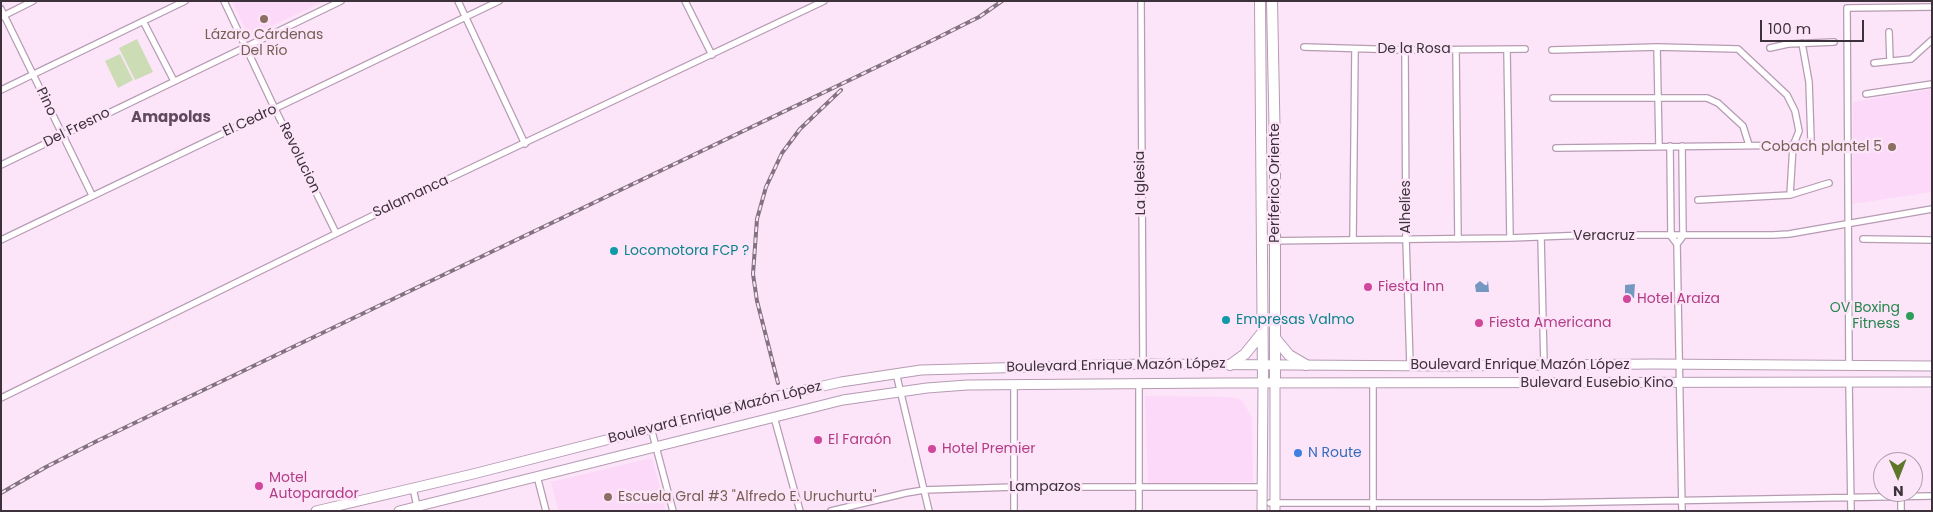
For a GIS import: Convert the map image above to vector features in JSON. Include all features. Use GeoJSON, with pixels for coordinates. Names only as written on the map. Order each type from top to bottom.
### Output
{"type":"FeatureCollection","features":[{"type":"Feature","properties":{"kind":"highway","name":"Periferico Oriente"},"geometry":{"type":"LineString","coordinates":[[1260,1],[1263,383]]}},
{"type":"Feature","properties":{"kind":"highway","name":"Periferico Oriente"},"geometry":{"type":"LineString","coordinates":[[1272,1],[1275,383]]}},
{"type":"Feature","properties":{"kind":"highway"},"geometry":{"type":"LineString","coordinates":[[1230,365],[1245,354],[1262,333]]}},
{"type":"Feature","properties":{"kind":"highway"},"geometry":{"type":"LineString","coordinates":[[1275,338],[1289,355],[1306,365]]}},
{"type":"Feature","properties":{"kind":"main road","name":"Boulevard Enrique Mazón López"},"geometry":{"type":"LineString","coordinates":[[316,511],[791,393],[896,373],[965,368],[1143,364],[1932,366]]}},
{"type":"Feature","properties":{"kind":"main road","name":"Bulevard Eusebio Kino"},"geometry":{"type":"LineString","coordinates":[[1263,383],[1932,382]]}},
{"type":"Feature","properties":{"kind":"main road","name":"Boulevard Enrique Mazón López"},"geometry":{"type":"LineString","coordinates":[[399,511],[418,509],[537,476],[843,400],[901,391],[967,385],[1263,383]]}},
{"type":"Feature","properties":{"kind":"main road"},"geometry":{"type":"LineString","coordinates":[[1262,511],[1263,383]]}},
{"type":"Feature","properties":{"kind":"main road"},"geometry":{"type":"LineString","coordinates":[[1273,507],[1275,383]]}},
{"type":"Feature","properties":{"kind":"main road"},"geometry":{"type":"LineString","coordinates":[[1261,487],[1269,488],[1273,507]]}},
{"type":"Feature","properties":{"kind":"street"},"geometry":{"type":"LineString","coordinates":[[3,16],[33,1]]}},
{"type":"Feature","properties":{"kind":"street"},"geometry":{"type":"LineString","coordinates":[[1,90],[185,1]]}},
{"type":"Feature","properties":{"kind":"street","name":"Revolucion"},"geometry":{"type":"LineString","coordinates":[[224,1],[336,233]]}},
{"type":"Feature","properties":{"kind":"street","name":"Del Fresno"},"geometry":{"type":"LineString","coordinates":[[1,165],[341,1]]}},
{"type":"Feature","properties":{"kind":"street"},"geometry":{"type":"LineString","coordinates":[[458,1],[525,144]]}},
{"type":"Feature","properties":{"kind":"street","name":"El Cedro"},"geometry":{"type":"LineString","coordinates":[[1,240],[499,1]]}},
{"type":"Feature","properties":{"kind":"street"},"geometry":{"type":"LineString","coordinates":[[684,1],[712,55]]}},
{"type":"Feature","properties":{"kind":"street","name":"Salamanca"},"geometry":{"type":"LineString","coordinates":[[1,398],[336,233],[824,1]]}},
{"type":"Feature","properties":{"kind":"street","name":"La Iglesia"},"geometry":{"type":"LineString","coordinates":[[1141,1],[1143,364]]}},
{"type":"Feature","properties":{"kind":"street"},"geometry":{"type":"LineString","coordinates":[[1849,365],[1847,8],[1932,7]]}},
{"type":"Feature","properties":{"kind":"street","name":"Pino"},"geometry":{"type":"LineString","coordinates":[[1,9],[92,195]]}},
{"type":"Feature","properties":{"kind":"street"},"geometry":{"type":"LineString","coordinates":[[143,21],[174,81]]}},
{"type":"Feature","properties":{"kind":"street"},"geometry":{"type":"LineString","coordinates":[[1889,32],[1890,61]]}},
{"type":"Feature","properties":{"kind":"street"},"geometry":{"type":"LineString","coordinates":[[1874,63],[1911,59],[1932,40]]}},
{"type":"Feature","properties":{"kind":"street"},"geometry":{"type":"LineString","coordinates":[[1770,48],[1802,43],[1834,42]]}},
{"type":"Feature","properties":{"kind":"street"},"geometry":{"type":"LineString","coordinates":[[1556,148],[1808,145],[1811,140],[1809,76],[1802,43]]}},
{"type":"Feature","properties":{"kind":"street","name":"De la Rosa"},"geometry":{"type":"LineString","coordinates":[[1304,47],[1405,50],[1525,49]]}},
{"type":"Feature","properties":{"kind":"street"},"geometry":{"type":"LineString","coordinates":[[1657,47],[1659,146]]}},
{"type":"Feature","properties":{"kind":"street"},"geometry":{"type":"LineString","coordinates":[[1552,50],[1657,47],[1738,49],[1792,102],[1798,125],[1797,138],[1793,146],[1790,195]]}},
{"type":"Feature","properties":{"kind":"street"},"geometry":{"type":"LineString","coordinates":[[1353,240],[1355,49]]}},
{"type":"Feature","properties":{"kind":"street","name":"Alhelíes"},"geometry":{"type":"LineString","coordinates":[[1405,50],[1406,239],[1410,365]]}},
{"type":"Feature","properties":{"kind":"street"},"geometry":{"type":"LineString","coordinates":[[1456,50],[1458,239]]}},
{"type":"Feature","properties":{"kind":"street"},"geometry":{"type":"LineString","coordinates":[[1507,50],[1510,238]]}},
{"type":"Feature","properties":{"kind":"street"},"geometry":{"type":"LineString","coordinates":[[1866,94],[1932,84]]}},
{"type":"Feature","properties":{"kind":"street"},"geometry":{"type":"LineString","coordinates":[[1553,98],[1658,97],[1713,100],[1743,126],[1749,145]]}},
{"type":"Feature","properties":{"kind":"street"},"geometry":{"type":"LineString","coordinates":[[1670,146],[1671,236],[1677,244],[1682,511]]}},
{"type":"Feature","properties":{"kind":"street"},"geometry":{"type":"LineString","coordinates":[[1677,244],[1683,236],[1682,146]]}},
{"type":"Feature","properties":{"kind":"street"},"geometry":{"type":"LineString","coordinates":[[1671,175],[1682,174]]}},
{"type":"Feature","properties":{"kind":"street"},"geometry":{"type":"LineString","coordinates":[[1698,200],[1790,195],[1829,183]]}},
{"type":"Feature","properties":{"kind":"street","name":"Veracruz"},"geometry":{"type":"LineString","coordinates":[[1262,241],[1789,234],[1932,209]]}},
{"type":"Feature","properties":{"kind":"street"},"geometry":{"type":"LineString","coordinates":[[1542,237],[1544,365]]}},
{"type":"Feature","properties":{"kind":"street"},"geometry":{"type":"LineString","coordinates":[[1863,239],[1932,240]]}},
{"type":"Feature","properties":{"kind":"street"},"geometry":{"type":"LineString","coordinates":[[896,373],[929,511]]}},
{"type":"Feature","properties":{"kind":"street"},"geometry":{"type":"LineString","coordinates":[[1849,382],[1852,511]]}},
{"type":"Feature","properties":{"kind":"street"},"geometry":{"type":"LineString","coordinates":[[1138,511],[1140,383]]}},
{"type":"Feature","properties":{"kind":"street"},"geometry":{"type":"LineString","coordinates":[[1373,383],[1373,511]]}},
{"type":"Feature","properties":{"kind":"street"},"geometry":{"type":"LineString","coordinates":[[1014,384],[1014,511]]}},
{"type":"Feature","properties":{"kind":"street"},"geometry":{"type":"LineString","coordinates":[[774,417],[800,511]]}},
{"type":"Feature","properties":{"kind":"street"},"geometry":{"type":"LineString","coordinates":[[651,428],[673,511]]}},
{"type":"Feature","properties":{"kind":"street"},"geometry":{"type":"LineString","coordinates":[[537,476],[546,511]]}},
{"type":"Feature","properties":{"kind":"street","name":"Lampazos"},"geometry":{"type":"LineString","coordinates":[[831,511],[858,508],[924,490],[1014,486],[1261,487]]}},
{"type":"Feature","properties":{"kind":"street"},"geometry":{"type":"LineString","coordinates":[[413,488],[418,509]]}},
{"type":"Feature","properties":{"kind":"street"},"geometry":{"type":"LineString","coordinates":[[1273,507],[1327,508],[1373,503],[1542,503],[1873,498]]}},
{"type":"Feature","properties":{"kind":"street"},"geometry":{"type":"LineString","coordinates":[[1542,503],[1542,511]]}},
{"type":"Feature","properties":{"kind":"shaded area","name":"Lázaro Cárdenas Del Río"},"geometry":{"type":"Polygon","coordinates":[[[232,1],[324,1],[249,37],[232,1]]]}},
{"type":"Feature","properties":{"kind":"shaded area","name":"Cobach plantel 5"},"geometry":{"type":"Polygon","coordinates":[[[1932,89],[1932,192],[1852,204],[1853,102],[1932,89]]]}},
{"type":"Feature","properties":{"kind":"shaded area"},"geometry":{"type":"Polygon","coordinates":[[[1145,396],[1230,397],[1242,400],[1252,418],[1253,482],[1148,483],[1145,396]]]}},
{"type":"Feature","properties":{"kind":"shaded area","name":"Escuela Gral #3 \"Alfredo E. Uruchurtu\""},"geometry":{"type":"Polygon","coordinates":[[[652,458],[666,511],[558,511],[551,482],[652,458]]]}},
{"type":"Feature","properties":{"kind":"green space"},"geometry":{"type":"Polygon","coordinates":[[[137,39],[153,72],[135,80],[119,48],[137,39]]]}},
{"type":"Feature","properties":{"kind":"green space"},"geometry":{"type":"Polygon","coordinates":[[[120,54],[133,80],[118,88],[105,61],[120,54]]]}},
{"type":"Feature","properties":{"kind":"water"},"geometry":{"type":"Polygon","coordinates":[[[1488,280],[1489,292],[1476,292],[1475,285],[1480,281],[1487,285],[1488,280]]]}},
{"type":"Feature","properties":{"kind":"water"},"geometry":{"type":"Polygon","coordinates":[[[1635,284],[1634,298],[1627,297],[1625,285],[1635,284]]]}},
{"type":"Feature","properties":{"kind":"railway"},"geometry":{"type":"LineString","coordinates":[[1,493],[97,441],[931,41],[979,17],[1002,1]]}},
{"type":"Feature","properties":{"kind":"railway"},"geometry":{"type":"LineString","coordinates":[[778,383],[757,301],[753,274],[757,219],[766,187],[782,153],[800,129],[841,90]]}},
{"type":"Feature","properties":{"kind":"place","name":"Lázaro Cárdenas Del Río"},"geometry":{"type":"Point","coordinates":[264,19]}},
{"type":"Feature","properties":{"kind":"place","name":"Cobach plantel 5"},"geometry":{"type":"Point","coordinates":[1892,147]}},
{"type":"Feature","properties":{"kind":"place","name":"Locomotora FCP ?"},"geometry":{"type":"Point","coordinates":[614,251]}},
{"type":"Feature","properties":{"kind":"place","name":"Fiesta Inn"},"geometry":{"type":"Point","coordinates":[1368,287]}},
{"type":"Feature","properties":{"kind":"place","name":"Hotel Araiza"},"geometry":{"type":"Point","coordinates":[1627,299]}},
{"type":"Feature","properties":{"kind":"place","name":"OV Boxing Fitness"},"geometry":{"type":"Point","coordinates":[1910,316]}},
{"type":"Feature","properties":{"kind":"place","name":"Empresas Valmo"},"geometry":{"type":"Point","coordinates":[1226,320]}},
{"type":"Feature","properties":{"kind":"place","name":"Fiesta Americana"},"geometry":{"type":"Point","coordinates":[1479,323]}},
{"type":"Feature","properties":{"kind":"place","name":"El Faraón"},"geometry":{"type":"Point","coordinates":[818,440]}},
{"type":"Feature","properties":{"kind":"place","name":"Hotel Premier"},"geometry":{"type":"Point","coordinates":[932,449]}},
{"type":"Feature","properties":{"kind":"place","name":"N Route"},"geometry":{"type":"Point","coordinates":[1298,453]}},
{"type":"Feature","properties":{"kind":"place","name":"Motel Autoparador"},"geometry":{"type":"Point","coordinates":[259,486]}},
{"type":"Feature","properties":{"kind":"place","name":"Escuela Gral #3 \"Alfredo E. Uruchurtu\""},"geometry":{"type":"Point","coordinates":[608,497]}},
{"type":"Feature","properties":{"kind":"district","name":"Amapolas"},"geometry":{"type":"Point","coordinates":[171,118]}}]}
